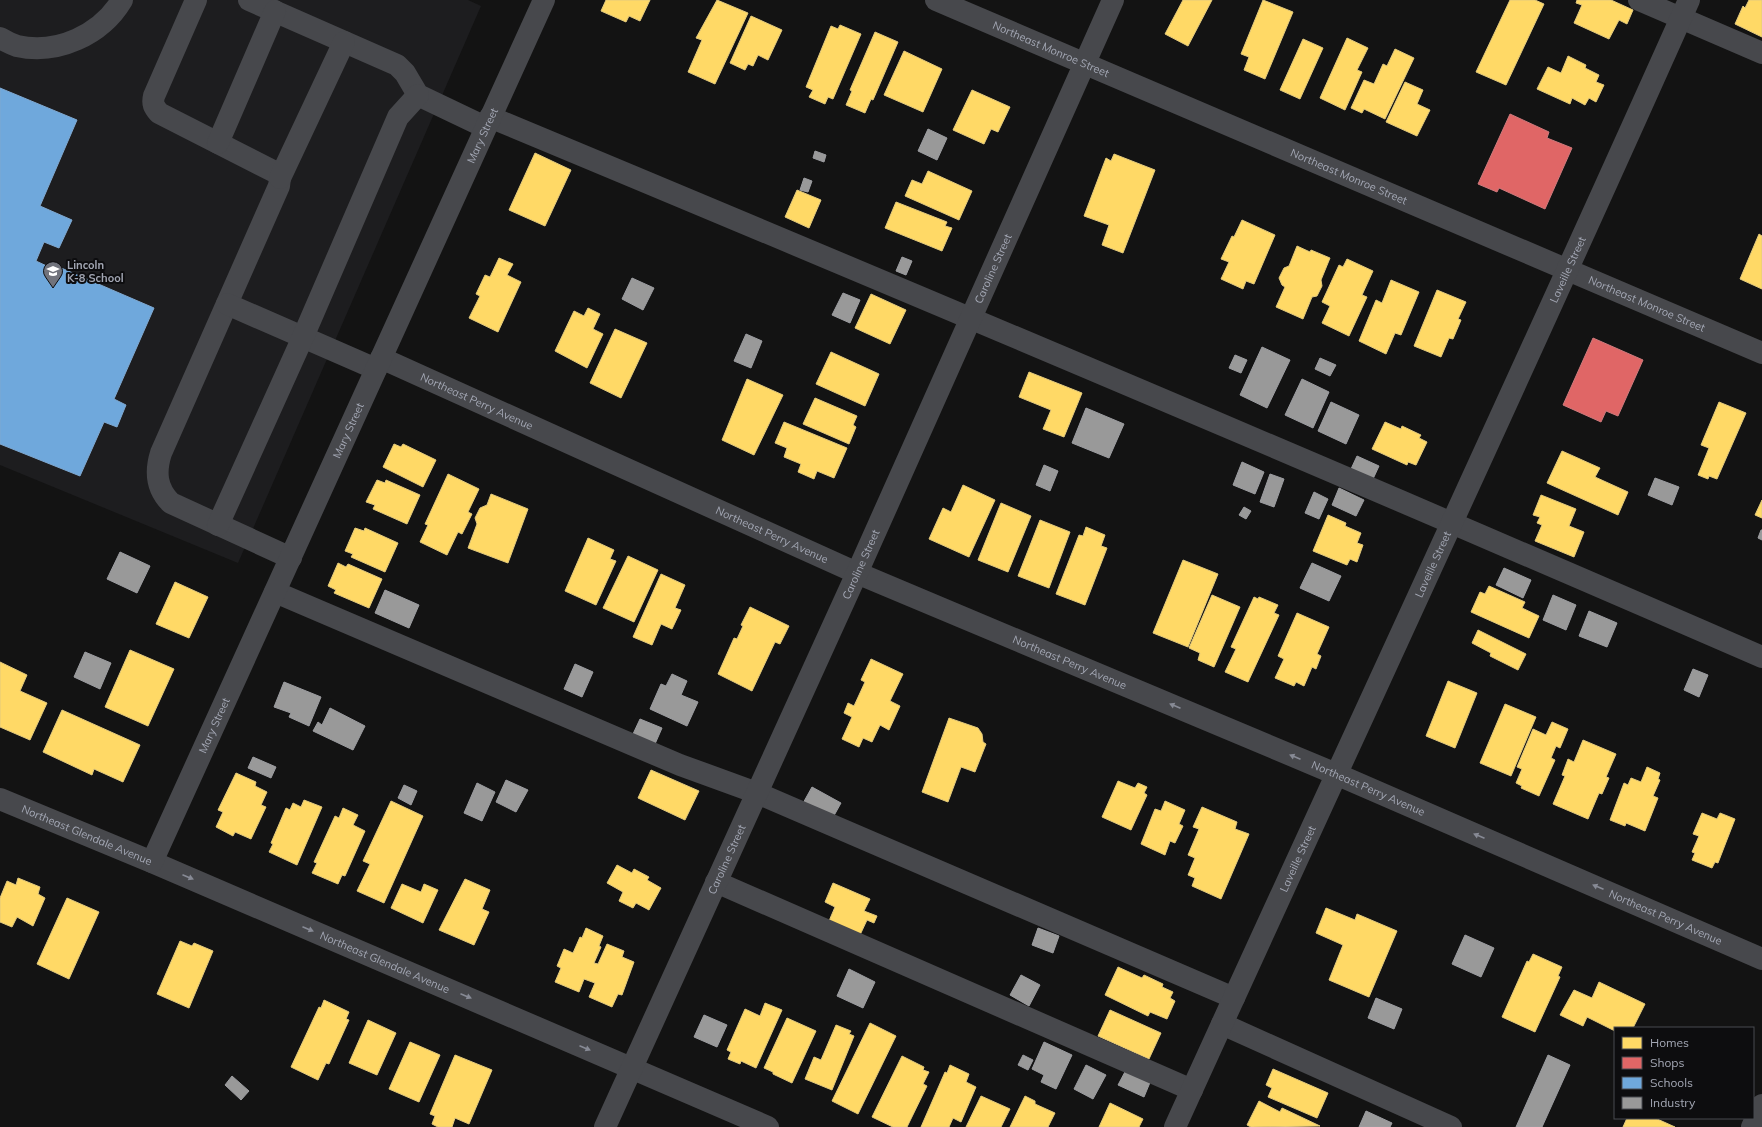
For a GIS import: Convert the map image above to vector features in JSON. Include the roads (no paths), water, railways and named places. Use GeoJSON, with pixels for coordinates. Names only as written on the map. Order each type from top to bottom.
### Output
{"type":"FeatureCollection","features":[{"type":"Feature","properties":{"kind":"street"},"geometry":{"type":"LineString","coordinates":[[0,38],[16,46],[40,49],[77,40],[93,31],[106,20],[122,0]]}},
{"type":"Feature","properties":{"kind":"street"},"geometry":{"type":"LineString","coordinates":[[196,0],[152,102],[159,113],[272,170],[280,178]]}},
{"type":"Feature","properties":{"kind":"street"},"geometry":{"type":"LineString","coordinates":[[249,0],[397,65],[405,73],[418,96],[487,122],[971,317],[1452,522],[1762,657]]}},
{"type":"Feature","properties":{"kind":"street","name":"Mary Street"},"geometry":{"type":"LineString","coordinates":[[152,862],[274,592],[291,558],[487,122],[544,0]]}},
{"type":"Feature","properties":{"kind":"street","name":"Northeast Monroe Street"},"geometry":{"type":"LineString","coordinates":[[936,0],[1569,269],[1762,353]]}},
{"type":"Feature","properties":{"kind":"street","name":"Caroline Street"},"geometry":{"type":"LineString","coordinates":[[605,1127],[857,573],[1113,0]]}},
{"type":"Feature","properties":{"kind":"street"},"geometry":{"type":"LineString","coordinates":[[1639,0],[1685,9],[1762,53]]}},
{"type":"Feature","properties":{"kind":"street","name":"Laveille Street"},"geometry":{"type":"LineString","coordinates":[[1176,1127],[1336,774],[1569,269],[1685,9]]}},
{"type":"Feature","properties":{"kind":"street"},"geometry":{"type":"LineString","coordinates":[[218,143],[275,11]]}},
{"type":"Feature","properties":{"kind":"street"},"geometry":{"type":"LineString","coordinates":[[291,558],[170,503],[164,497],[160,488],[157,467],[161,453],[279,186],[280,178],[344,42]]}},
{"type":"Feature","properties":{"kind":"street"},"geometry":{"type":"LineString","coordinates":[[218,525],[303,337],[398,117],[418,96]]}},
{"type":"Feature","properties":{"kind":"street","name":"Northeast Perry Avenue"},"geometry":{"type":"LineString","coordinates":[[227,304],[303,337],[379,363],[857,573],[1336,774],[1762,958]]}},
{"type":"Feature","properties":{"kind":"street"},"geometry":{"type":"LineString","coordinates":[[274,592],[673,762],[757,793],[1234,998]]}},
{"type":"Feature","properties":{"kind":"street","name":"Northeast Glendale Avenue"},"geometry":{"type":"LineString","coordinates":[[0,799],[152,862],[768,1127]]}},
{"type":"Feature","properties":{"kind":"street"},"geometry":{"type":"LineString","coordinates":[[716,882],[1192,1090]]}},
{"type":"Feature","properties":{"kind":"street"},"geometry":{"type":"LineString","coordinates":[[1222,1024],[1452,1127]]}},
{"type":"Feature","properties":{"kind":"street"},"geometry":{"type":"LineString","coordinates":[[1752,1127],[1762,1105]]}},
{"type":"Feature","properties":{"kind":"place","name":"Lincoln K-8 School"},"geometry":{"type":"Point","coordinates":[53,288]}}]}
